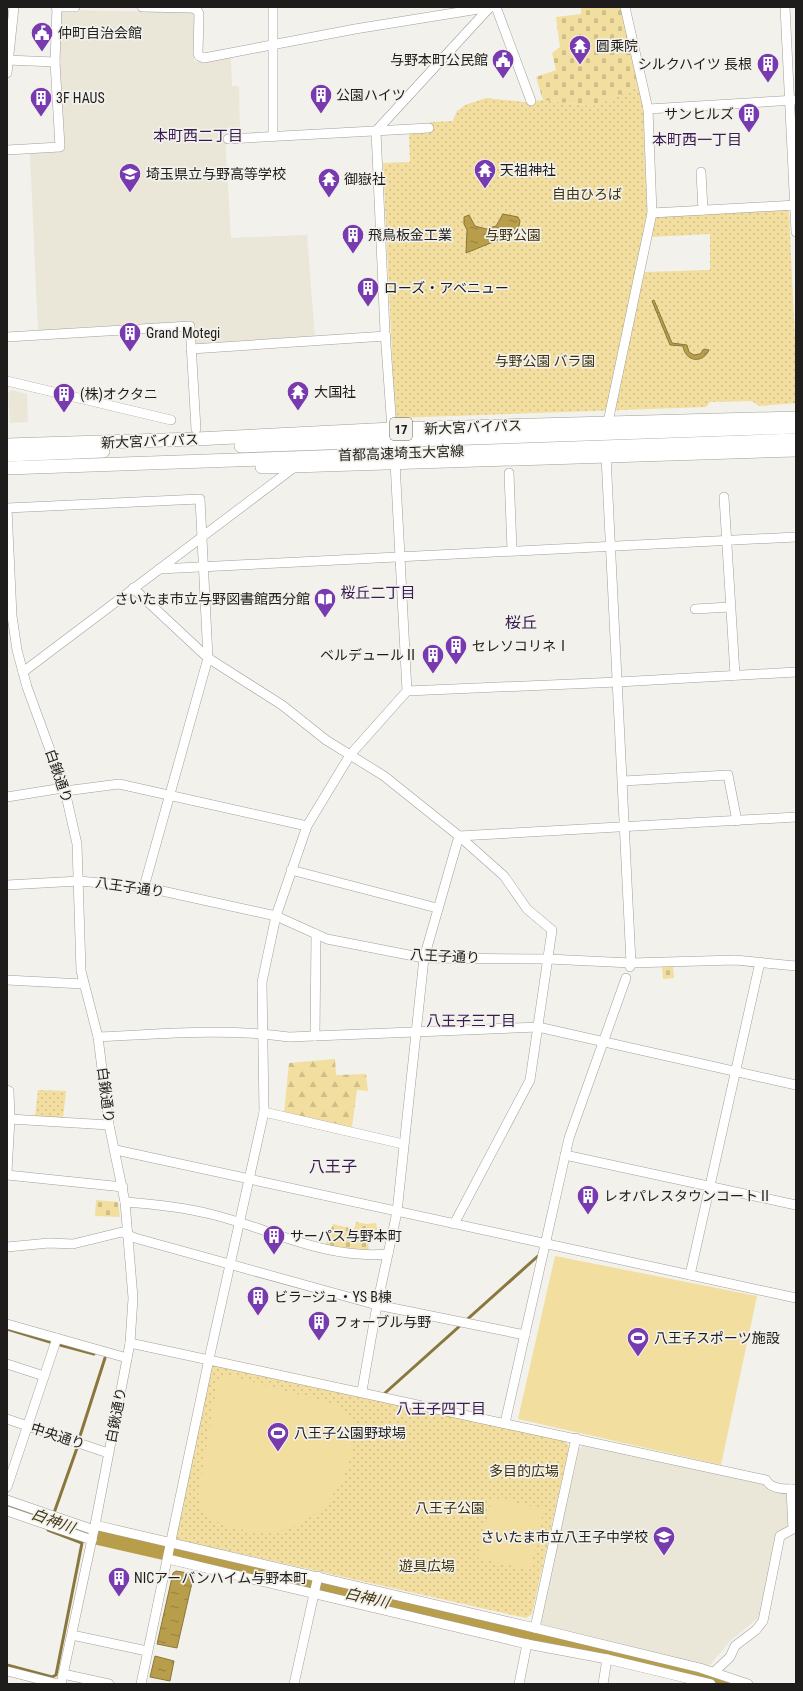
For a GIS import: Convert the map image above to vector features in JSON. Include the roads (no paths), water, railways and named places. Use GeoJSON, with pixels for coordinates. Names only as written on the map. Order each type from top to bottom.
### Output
{"type":"FeatureCollection","features":[{"type":"Feature","properties":{"kind":"highway","name":"新大宮バイパス"},"geometry":{"type":"LineString","coordinates":[[7,445],[196,439],[392,429],[796,418]]}},
{"type":"Feature","properties":{"kind":"highway","name":"首都高速埼玉大宮線"},"geometry":{"type":"LineString","coordinates":[[7,455],[796,427]]}},
{"type":"Feature","properties":{"kind":"highway","name":"首都高速埼玉大宮線"},"geometry":{"type":"LineString","coordinates":[[7,468],[796,440]]}},
{"type":"Feature","properties":{"kind":"highway","name":"新大宮バイパス"},"geometry":{"type":"LineString","coordinates":[[7,473],[296,466],[796,450]]}},
{"type":"Feature","properties":{"kind":"street"},"geometry":{"type":"LineString","coordinates":[[7,73],[14,7]]}},
{"type":"Feature","properties":{"kind":"street"},"geometry":{"type":"LineString","coordinates":[[7,150],[60,147],[55,62],[57,7],[75,7]]}},
{"type":"Feature","properties":{"kind":"street"},"geometry":{"type":"LineString","coordinates":[[142,7],[192,8],[197,10],[199,14],[198,53],[201,58],[496,7],[531,101]]}},
{"type":"Feature","properties":{"kind":"street"},"geometry":{"type":"LineString","coordinates":[[273,7],[273,136]]}},
{"type":"Feature","properties":{"kind":"street"},"geometry":{"type":"LineString","coordinates":[[392,429],[376,131],[490,7]]}},
{"type":"Feature","properties":{"kind":"street"},"geometry":{"type":"LineString","coordinates":[[608,422],[652,213],[648,109],[625,7]]}},
{"type":"Feature","properties":{"kind":"street"},"geometry":{"type":"LineString","coordinates":[[785,7],[793,101],[796,232]]}},
{"type":"Feature","properties":{"kind":"street"},"geometry":{"type":"LineString","coordinates":[[8,60],[55,62]]}},
{"type":"Feature","properties":{"kind":"street"},"geometry":{"type":"LineString","coordinates":[[648,109],[793,101]]}},
{"type":"Feature","properties":{"kind":"street"},"geometry":{"type":"LineString","coordinates":[[228,139],[430,128]]}},
{"type":"Feature","properties":{"kind":"street"},"geometry":{"type":"LineString","coordinates":[[701,172],[703,210]]}},
{"type":"Feature","properties":{"kind":"street"},"geometry":{"type":"LineString","coordinates":[[652,213],[795,205]]}},
{"type":"Feature","properties":{"kind":"street"},"geometry":{"type":"LineString","coordinates":[[7,337],[190,326],[196,429]]}},
{"type":"Feature","properties":{"kind":"street"},"geometry":{"type":"LineString","coordinates":[[191,349],[386,336]]}},
{"type":"Feature","properties":{"kind":"street"},"geometry":{"type":"LineString","coordinates":[[7,381],[171,420]]}},
{"type":"Feature","properties":{"kind":"street"},"geometry":{"type":"LineString","coordinates":[[606,456],[631,966]]}},
{"type":"Feature","properties":{"kind":"street"},"geometry":{"type":"LineString","coordinates":[[395,462],[407,691]]}},
{"type":"Feature","properties":{"kind":"street"},"geometry":{"type":"LineString","coordinates":[[23,672],[202,535],[296,466]]}},
{"type":"Feature","properties":{"kind":"street"},"geometry":{"type":"LineString","coordinates":[[509,474],[512,550]]}},
{"type":"Feature","properties":{"kind":"street"},"geometry":{"type":"LineString","coordinates":[[724,497],[735,676]]}},
{"type":"Feature","properties":{"kind":"street"},"geometry":{"type":"LineString","coordinates":[[7,508],[200,499],[208,658],[144,887]]}},
{"type":"Feature","properties":{"kind":"street","name":"白鍬通り"},"geometry":{"type":"LineString","coordinates":[[7,508],[11,639],[64,789],[77,844],[80,958],[83,984],[98,1036],[109,1125],[116,1150],[125,1202],[133,1298],[130,1343],[93,1533],[61,1684]]}},
{"type":"Feature","properties":{"kind":"street"},"geometry":{"type":"LineString","coordinates":[[159,569],[727,539],[796,537]]}},
{"type":"Feature","properties":{"kind":"street"},"geometry":{"type":"LineString","coordinates":[[133,588],[208,658],[282,705],[326,740],[384,776],[459,836],[504,876],[527,909],[552,930],[530,1080],[454,1224]]}},
{"type":"Feature","properties":{"kind":"street"},"geometry":{"type":"LineString","coordinates":[[696,609],[730,607]]}},
{"type":"Feature","properties":{"kind":"street"},"geometry":{"type":"LineString","coordinates":[[140,1684],[169,1552],[208,1359],[250,1180],[264,1112],[262,982],[276,916],[307,826],[350,754],[407,691],[618,682],[796,672]]}},
{"type":"Feature","properties":{"kind":"street"},"geometry":{"type":"LineString","coordinates":[[623,781],[728,775],[737,821]]}},
{"type":"Feature","properties":{"kind":"street"},"geometry":{"type":"LineString","coordinates":[[7,797],[64,789],[119,784],[307,826]]}},
{"type":"Feature","properties":{"kind":"street"},"geometry":{"type":"LineString","coordinates":[[459,836],[796,817]]}},
{"type":"Feature","properties":{"kind":"street"},"geometry":{"type":"LineString","coordinates":[[362,1391],[377,1305],[397,1212],[403,1144],[424,958],[437,908],[459,836]]}},
{"type":"Feature","properties":{"kind":"street"},"geometry":{"type":"LineString","coordinates":[[292,870],[437,908]]}},
{"type":"Feature","properties":{"kind":"street","name":"八王子通り"},"geometry":{"type":"LineString","coordinates":[[7,885],[79,881],[144,887],[276,916],[327,939],[424,958],[548,959],[631,966],[715,960],[760,962],[796,966]]}},
{"type":"Feature","properties":{"kind":"street"},"geometry":{"type":"LineString","coordinates":[[315,1036],[316,934]]}},
{"type":"Feature","properties":{"kind":"street"},"geometry":{"type":"LineString","coordinates":[[690,1275],[760,962]]}},
{"type":"Feature","properties":{"kind":"street"},"geometry":{"type":"LineString","coordinates":[[505,1423],[565,1155],[582,1098],[626,978]]}},
{"type":"Feature","properties":{"kind":"street"},"geometry":{"type":"LineString","coordinates":[[7,980],[83,984]]}},
{"type":"Feature","properties":{"kind":"street"},"geometry":{"type":"LineString","coordinates":[[98,1036],[262,1033],[289,1037],[538,1027],[796,1085]]}},
{"type":"Feature","properties":{"kind":"street"},"geometry":{"type":"LineString","coordinates":[[7,1090],[9,1091],[10,1119],[7,1174],[122,1187]]}},
{"type":"Feature","properties":{"kind":"street"},"geometry":{"type":"LineString","coordinates":[[264,1112],[403,1144]]}},
{"type":"Feature","properties":{"kind":"street"},"geometry":{"type":"LineString","coordinates":[[10,1119],[109,1125]]}},
{"type":"Feature","properties":{"kind":"street"},"geometry":{"type":"LineString","coordinates":[[116,1150],[796,1298]]}},
{"type":"Feature","properties":{"kind":"street"},"geometry":{"type":"LineString","coordinates":[[565,1155],[796,1205]]}},
{"type":"Feature","properties":{"kind":"street"},"geometry":{"type":"LineString","coordinates":[[125,1202],[163,1205],[209,1214],[239,1222],[321,1249],[375,1256],[388,1254]]}},
{"type":"Feature","properties":{"kind":"street"},"geometry":{"type":"LineString","coordinates":[[7,1247],[73,1244],[122,1232],[129,1236],[377,1305],[525,1335]]}},
{"type":"Feature","properties":{"kind":"street"},"geometry":{"type":"LineString","coordinates":[[7,1324],[127,1358]]}},
{"type":"Feature","properties":{"kind":"street"},"geometry":{"type":"LineString","coordinates":[[7,1487],[57,1338]]}},
{"type":"Feature","properties":{"kind":"street"},"geometry":{"type":"LineString","coordinates":[[130,1343],[362,1391],[576,1438],[766,1480],[769,1486],[793,1489],[792,1529],[780,1536],[763,1621],[756,1630],[735,1646],[730,1657],[714,1672]]}},
{"type":"Feature","properties":{"kind":"street"},"geometry":{"type":"LineString","coordinates":[[7,1364],[44,1376]]}},
{"type":"Feature","properties":{"kind":"street","name":"中央通り"},"geometry":{"type":"LineString","coordinates":[[7,1419],[108,1453]]}},
{"type":"Feature","properties":{"kind":"street"},"geometry":{"type":"LineString","coordinates":[[535,1628],[576,1438]]}},
{"type":"Feature","properties":{"kind":"street"},"geometry":{"type":"LineString","coordinates":[[7,1500],[93,1533]]}},
{"type":"Feature","properties":{"kind":"street"},"geometry":{"type":"LineString","coordinates":[[7,1511],[169,1552],[316,1586],[464,1613],[535,1628],[700,1668],[748,1684]]}},
{"type":"Feature","properties":{"kind":"street"},"geometry":{"type":"LineString","coordinates":[[169,1552],[316,1586],[527,1644],[607,1659],[694,1682],[711,1684]]}},
{"type":"Feature","properties":{"kind":"street"},"geometry":{"type":"LineString","coordinates":[[294,1684],[316,1586]]}},
{"type":"Feature","properties":{"kind":"street"},"geometry":{"type":"LineString","coordinates":[[461,1626],[464,1613]]}},
{"type":"Feature","properties":{"kind":"street"},"geometry":{"type":"LineString","coordinates":[[72,1635],[147,1651]]}},
{"type":"Feature","properties":{"kind":"street"},"geometry":{"type":"LineString","coordinates":[[519,1684],[527,1644]]}},
{"type":"Feature","properties":{"kind":"street"},"geometry":{"type":"LineString","coordinates":[[602,1684],[607,1659]]}},
{"type":"Feature","properties":{"kind":"street"},"geometry":{"type":"LineString","coordinates":[[694,1682],[700,1668]]}},
{"type":"Feature","properties":{"kind":"street"},"geometry":{"type":"LineString","coordinates":[[7,1671],[58,1684]]}},
{"type":"Feature","properties":{"kind":"street"},"geometry":{"type":"LineString","coordinates":[[62,1674],[109,1684]]}},
{"type":"Feature","properties":{"kind":"water"},"geometry":{"type":"Polygon","coordinates":[[[503,214],[518,217],[520,221],[519,226],[507,240],[498,240],[466,253],[467,230],[464,224],[464,217],[469,215],[475,226],[486,229],[496,226],[503,214]]]}},
{"type":"Feature","properties":{"kind":"water"},"geometry":{"type":"Polygon","coordinates":[[[654,300],[672,343],[687,345],[689,352],[694,355],[700,354],[704,349],[709,350],[703,358],[691,358],[684,351],[683,346],[670,345],[652,301],[654,300]]]}},
{"type":"Feature","properties":{"kind":"water"},"geometry":{"type":"Polygon","coordinates":[[[176,1571],[194,1574],[177,1648],[157,1644],[173,1573],[176,1571]]]}},
{"type":"Feature","properties":{"kind":"water"},"geometry":{"type":"Polygon","coordinates":[[[155,1656],[174,1661],[170,1681],[150,1677],[155,1656]]]}},
{"type":"Feature","properties":{"kind":"waterway"},"geometry":{"type":"LineString","coordinates":[[385,1393],[538,1256]]}},
{"type":"Feature","properties":{"kind":"waterway"},"geometry":{"type":"LineString","coordinates":[[7,1329],[50,1342]]}},
{"type":"Feature","properties":{"kind":"waterway"},"geometry":{"type":"LineString","coordinates":[[60,1345],[94,1354]]}},
{"type":"Feature","properties":{"kind":"waterway"},"geometry":{"type":"LineString","coordinates":[[80,1436],[105,1358]]}},
{"type":"Feature","properties":{"kind":"waterway"},"geometry":{"type":"LineString","coordinates":[[54,1513],[77,1448]]}},
{"type":"Feature","properties":{"kind":"waterway","name":"白神川"},"geometry":{"type":"LineString","coordinates":[[7,1504],[87,1534],[698,1673],[730,1684]]}},
{"type":"Feature","properties":{"kind":"waterway"},"geometry":{"type":"LineString","coordinates":[[7,1665],[52,1677],[56,1675],[82,1543],[48,1530],[49,1528]]}},
{"type":"Feature","properties":{"kind":"place","name":"仲町自治会館"},"geometry":{"type":"Point","coordinates":[42,52]}},
{"type":"Feature","properties":{"kind":"place","name":"圓乘院"},"geometry":{"type":"Point","coordinates":[580,66]}},
{"type":"Feature","properties":{"kind":"place","name":"与野本町公民館"},"geometry":{"type":"Point","coordinates":[503,80]}},
{"type":"Feature","properties":{"kind":"place","name":"シルクハイツ 長根"},"geometry":{"type":"Point","coordinates":[768,84]}},
{"type":"Feature","properties":{"kind":"place","name":"公園ハイツ"},"geometry":{"type":"Point","coordinates":[321,114]}},
{"type":"Feature","properties":{"kind":"place","name":"3F HAUS"},"geometry":{"type":"Point","coordinates":[41,118]}},
{"type":"Feature","properties":{"kind":"place","name":"サンヒルズ"},"geometry":{"type":"Point","coordinates":[749,134]}},
{"type":"Feature","properties":{"kind":"place","name":"天祖神社"},"geometry":{"type":"Point","coordinates":[485,190]}},
{"type":"Feature","properties":{"kind":"place","name":"埼玉県立与野高等学校"},"geometry":{"type":"Point","coordinates":[130,194]}},
{"type":"Feature","properties":{"kind":"place","name":"御嶽社"},"geometry":{"type":"Point","coordinates":[329,198]}},
{"type":"Feature","properties":{"kind":"place","name":"飛鳥板金工業"},"geometry":{"type":"Point","coordinates":[353,254]}},
{"type":"Feature","properties":{"kind":"place","name":"ローズ・アベニュー"},"geometry":{"type":"Point","coordinates":[368,308]}},
{"type":"Feature","properties":{"kind":"place","name":"Grand Motegi"},"geometry":{"type":"Point","coordinates":[130,352]}},
{"type":"Feature","properties":{"kind":"place","name":"大国社"},"geometry":{"type":"Point","coordinates":[298,412]}},
{"type":"Feature","properties":{"kind":"place","name":"(株)オクタニ"},"geometry":{"type":"Point","coordinates":[64,414]}},
{"type":"Feature","properties":{"kind":"place","name":"さいたま市立与野図書館西分館"},"geometry":{"type":"Point","coordinates":[325,618]}},
{"type":"Feature","properties":{"kind":"place","name":"セレソコリネⅠ"},"geometry":{"type":"Point","coordinates":[456,666]}},
{"type":"Feature","properties":{"kind":"place","name":"ベルデュールⅡ"},"geometry":{"type":"Point","coordinates":[433,674]}},
{"type":"Feature","properties":{"kind":"place","name":"レオパレスタウンコートⅡ"},"geometry":{"type":"Point","coordinates":[588,1216]}},
{"type":"Feature","properties":{"kind":"place","name":"サーパス与野本町"},"geometry":{"type":"Point","coordinates":[274,1256]}},
{"type":"Feature","properties":{"kind":"place","name":"ビラ―ジュ・YS B棟"},"geometry":{"type":"Point","coordinates":[258,1316]}},
{"type":"Feature","properties":{"kind":"place","name":"フォーブル与野"},"geometry":{"type":"Point","coordinates":[319,1342]}},
{"type":"Feature","properties":{"kind":"place","name":"八王子スポーツ施設"},"geometry":{"type":"Point","coordinates":[638,1358]}},
{"type":"Feature","properties":{"kind":"place","name":"八王子公園野球場"},"geometry":{"type":"Point","coordinates":[278,1452]}},
{"type":"Feature","properties":{"kind":"place","name":"さいたま市立八王子中学校"},"geometry":{"type":"Point","coordinates":[664,1556]}},
{"type":"Feature","properties":{"kind":"place","name":"NICアーバンハイム与野本町"},"geometry":{"type":"Point","coordinates":[119,1598]}},
{"type":"Feature","properties":{"kind":"district","name":"本町西二丁目"},"geometry":{"type":"Point","coordinates":[198,136]}},
{"type":"Feature","properties":{"kind":"district","name":"本町西一丁目"},"geometry":{"type":"Point","coordinates":[697,140]}},
{"type":"Feature","properties":{"kind":"district","name":"桜丘二丁目"},"geometry":{"type":"Point","coordinates":[378,593]}},
{"type":"Feature","properties":{"kind":"district","name":"桜丘"},"geometry":{"type":"Point","coordinates":[521,622]}},
{"type":"Feature","properties":{"kind":"district","name":"八王子三丁目"},"geometry":{"type":"Point","coordinates":[471,1021]}},
{"type":"Feature","properties":{"kind":"district","name":"八王子"},"geometry":{"type":"Point","coordinates":[333,1166]}},
{"type":"Feature","properties":{"kind":"district","name":"八王子四丁目"},"geometry":{"type":"Point","coordinates":[441,1409]}},
{"type":"Feature","properties":{"kind":"park label","name":"自由ひろば"},"geometry":{"type":"Point","coordinates":[587,194]}},
{"type":"Feature","properties":{"kind":"park label","name":"与野公園"},"geometry":{"type":"Point","coordinates":[513,235]}},
{"type":"Feature","properties":{"kind":"park label","name":"与野公園 バラ園"},"geometry":{"type":"Point","coordinates":[545,361]}},
{"type":"Feature","properties":{"kind":"park label","name":"多目的広場"},"geometry":{"type":"Point","coordinates":[524,1471]}},
{"type":"Feature","properties":{"kind":"park label","name":"八王子公園"},"geometry":{"type":"Point","coordinates":[450,1508]}},
{"type":"Feature","properties":{"kind":"park label","name":"遊具広場"},"geometry":{"type":"Point","coordinates":[427,1566]}}]}
